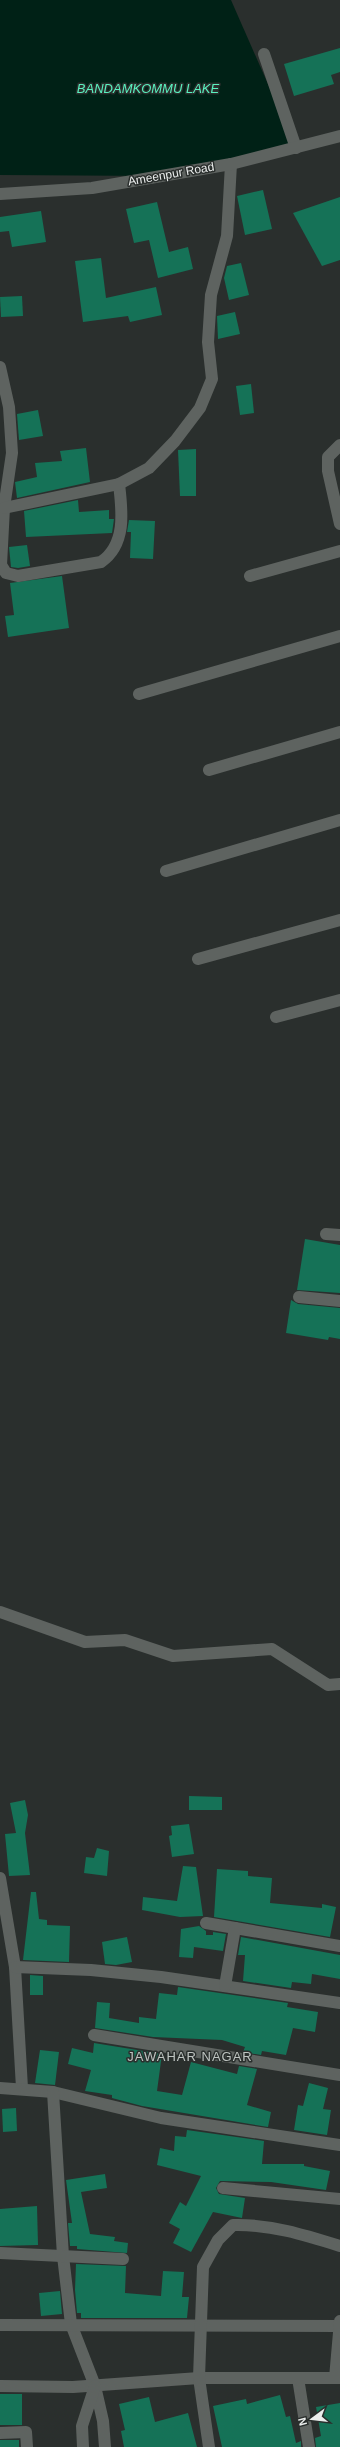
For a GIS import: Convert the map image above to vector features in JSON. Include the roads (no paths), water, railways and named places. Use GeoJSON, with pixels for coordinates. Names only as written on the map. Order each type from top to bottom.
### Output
{"type":"FeatureCollection","features":[{"type":"Feature","properties":{"kind":"street"},"geometry":{"type":"LineString","coordinates":[[264,54],[296,148]]}},
{"type":"Feature","properties":{"kind":"street","name":"Ameenpur Road"},"geometry":{"type":"LineString","coordinates":[[0,194],[92,188],[231,164],[340,136]]}},
{"type":"Feature","properties":{"kind":"street"},"geometry":{"type":"LineString","coordinates":[[4,508],[119,484],[148,468],[175,441],[200,408],[212,379],[208,342],[211,295],[227,236],[231,164]]}},
{"type":"Feature","properties":{"kind":"street"},"geometry":{"type":"LineString","coordinates":[[0,367],[9,407],[12,453],[4,508],[1,565],[6,573],[18,576],[102,562],[108,558],[118,538],[122,520],[119,484]]}},
{"type":"Feature","properties":{"kind":"street"},"geometry":{"type":"LineString","coordinates":[[340,445],[328,457],[328,471],[340,524]]}},
{"type":"Feature","properties":{"kind":"street"},"geometry":{"type":"LineString","coordinates":[[250,576],[340,551]]}},
{"type":"Feature","properties":{"kind":"street"},"geometry":{"type":"LineString","coordinates":[[139,694],[340,636]]}},
{"type":"Feature","properties":{"kind":"street"},"geometry":{"type":"LineString","coordinates":[[209,770],[340,732]]}},
{"type":"Feature","properties":{"kind":"street"},"geometry":{"type":"LineString","coordinates":[[166,871],[340,820]]}},
{"type":"Feature","properties":{"kind":"street"},"geometry":{"type":"LineString","coordinates":[[198,959],[340,920]]}},
{"type":"Feature","properties":{"kind":"street"},"geometry":{"type":"LineString","coordinates":[[276,1017],[340,1000]]}},
{"type":"Feature","properties":{"kind":"street"},"geometry":{"type":"LineString","coordinates":[[326,1234],[340,1235]]}},
{"type":"Feature","properties":{"kind":"street"},"geometry":{"type":"LineString","coordinates":[[299,1297],[340,1301]]}},
{"type":"Feature","properties":{"kind":"street"},"geometry":{"type":"LineString","coordinates":[[0,1612],[85,1642],[125,1640],[173,1656],[272,1649],[328,1685],[340,1684]]}},
{"type":"Feature","properties":{"kind":"street"},"geometry":{"type":"LineString","coordinates":[[0,1878],[15,1967],[22,2088]]}},
{"type":"Feature","properties":{"kind":"street"},"geometry":{"type":"LineString","coordinates":[[206,1923],[340,1946]]}},
{"type":"Feature","properties":{"kind":"street"},"geometry":{"type":"LineString","coordinates":[[225,1986],[235,1928]]}},
{"type":"Feature","properties":{"kind":"street"},"geometry":{"type":"LineString","coordinates":[[15,1967],[91,1970],[225,1986],[340,2003]]}},
{"type":"Feature","properties":{"kind":"street"},"geometry":{"type":"LineString","coordinates":[[94,2035],[340,2075]]}},
{"type":"Feature","properties":{"kind":"street"},"geometry":{"type":"LineString","coordinates":[[0,2088],[22,2088],[53,2092],[161,2118],[340,2145]]}},
{"type":"Feature","properties":{"kind":"street"},"geometry":{"type":"LineString","coordinates":[[53,2092],[63,2256],[71,2324],[95,2386],[103,2422],[106,2447]]}},
{"type":"Feature","properties":{"kind":"street"},"geometry":{"type":"LineString","coordinates":[[223,2188],[340,2199]]}},
{"type":"Feature","properties":{"kind":"street"},"geometry":{"type":"LineString","coordinates":[[209,2447],[199,2378],[202,2267],[218,2240],[233,2225],[247,2225],[300,2233],[340,2246]]}},
{"type":"Feature","properties":{"kind":"street"},"geometry":{"type":"LineString","coordinates":[[0,2254],[122,2259]]}},
{"type":"Feature","properties":{"kind":"street"},"geometry":{"type":"LineString","coordinates":[[0,2386],[95,2386],[199,2378],[337,2378],[340,2321]]}},
{"type":"Feature","properties":{"kind":"street"},"geometry":{"type":"LineString","coordinates":[[0,2325],[71,2324],[201,2327],[340,2326]]}},
{"type":"Feature","properties":{"kind":"street"},"geometry":{"type":"LineString","coordinates":[[298,2378],[309,2447]]}},
{"type":"Feature","properties":{"kind":"street"},"geometry":{"type":"LineString","coordinates":[[83,2447],[82,2426],[95,2386]]}},
{"type":"Feature","properties":{"kind":"street"},"geometry":{"type":"LineString","coordinates":[[0,2433],[26,2432],[27,2447]]}},
{"type":"Feature","properties":{"kind":"water","name":"BANDAMKOMMU LAKE"},"geometry":{"type":"Polygon","coordinates":[[[0,0],[231,0],[296,148],[158,176],[0,175],[0,0]]]}},
{"type":"Feature","properties":{"kind":"district","name":"JAWAHAR NAGAR"},"geometry":{"type":"Point","coordinates":[190,2056]}}]}
